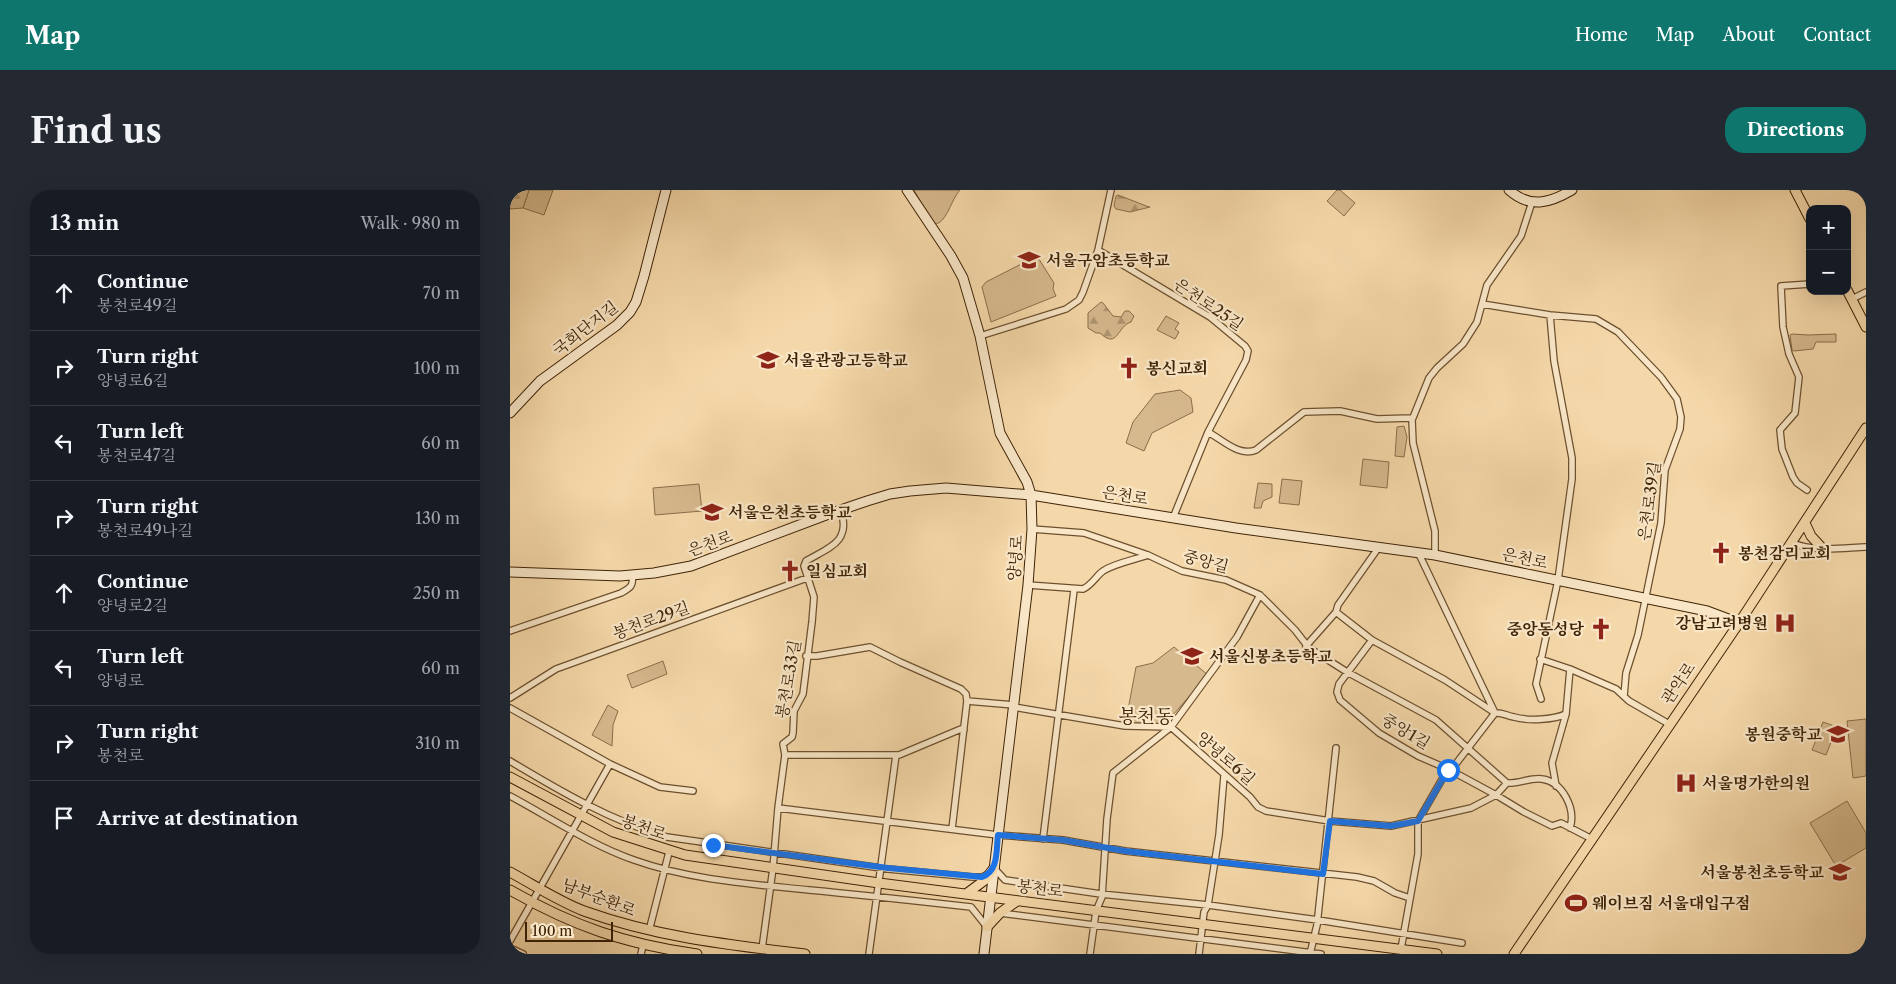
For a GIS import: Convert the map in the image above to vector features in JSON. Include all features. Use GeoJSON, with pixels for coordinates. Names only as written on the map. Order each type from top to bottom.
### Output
{"type":"FeatureCollection","features":[{"type":"Feature","properties":{"kind":"main road","name":"국회단지길"},"geometry":{"type":"LineString","coordinates":[[510,413],[540,381],[617,325],[630,312],[636,302],[644,276],[666,190]]}},
{"type":"Feature","properties":{"kind":"main road","name":"양녕로"},"geometry":{"type":"LineString","coordinates":[[907,190],[957,265],[966,286],[980,336],[1000,433],[1027,482],[1031,496],[1032,529],[1028,585],[992,871],[984,954]]}},
{"type":"Feature","properties":{"kind":"main road"},"geometry":{"type":"LineString","coordinates":[[1510,190],[1531,206],[1572,190]]}},
{"type":"Feature","properties":{"kind":"main road"},"geometry":{"type":"LineString","coordinates":[[1795,190],[1806,211]]}},
{"type":"Feature","properties":{"kind":"main road"},"geometry":{"type":"LineString","coordinates":[[1850,295],[1866,327]]}},
{"type":"Feature","properties":{"kind":"main road","name":"관악로"},"geometry":{"type":"LineString","coordinates":[[1514,954],[1792,543],[1866,428]]}},
{"type":"Feature","properties":{"kind":"main road","name":"은천로"},"geometry":{"type":"LineString","coordinates":[[510,572],[633,579],[691,566],[840,510],[890,494],[946,488],[1031,496],[1236,528],[1436,555],[1645,600],[1707,611],[1738,623]]}},
{"type":"Feature","properties":{"kind":"main road"},"geometry":{"type":"LineString","coordinates":[[1805,523],[1811,536],[1822,548]]}},
{"type":"Feature","properties":{"kind":"main road","name":"봉천로"},"geometry":{"type":"LineString","coordinates":[[510,777],[613,832],[670,852],[879,883],[1437,954]]}},
{"type":"Feature","properties":{"kind":"main road"},"geometry":{"type":"LineString","coordinates":[[966,894],[985,880],[992,871]]}},
{"type":"Feature","properties":{"kind":"main road","name":"남부순환로"},"geometry":{"type":"LineString","coordinates":[[510,872],[535,895],[585,928],[642,949],[697,954]]}},
{"type":"Feature","properties":{"kind":"main road","name":"남부순환로"},"geometry":{"type":"LineString","coordinates":[[510,890],[535,895],[649,931],[694,940],[782,953],[805,954]]}},
{"type":"Feature","properties":{"kind":"main road"},"geometry":{"type":"LineString","coordinates":[[987,927],[1000,913],[1017,901]]}},
{"type":"Feature","properties":{"kind":"street"},"geometry":{"type":"LineString","coordinates":[[980,336],[1058,312],[1074,304],[1082,295],[1098,250],[1112,190]]}},
{"type":"Feature","properties":{"kind":"street"},"geometry":{"type":"LineString","coordinates":[[1436,555],[1435,530],[1413,443],[1412,418],[1429,378],[1463,344],[1477,322],[1487,285],[1521,236],[1531,206]]}},
{"type":"Feature","properties":{"kind":"street","name":"은천로25길"},"geometry":{"type":"LineString","coordinates":[[1098,250],[1210,317],[1245,346],[1248,351],[1247,358],[1208,432],[1173,518]]}},
{"type":"Feature","properties":{"kind":"street"},"geometry":{"type":"LineString","coordinates":[[1806,284],[1781,286],[1783,327],[1789,354],[1799,377],[1796,413],[1780,430],[1782,449],[1793,477],[1797,483],[1807,490]]}},
{"type":"Feature","properties":{"kind":"street"},"geometry":{"type":"LineString","coordinates":[[1852,299],[1866,292]]}},
{"type":"Feature","properties":{"kind":"street","name":"은천로39길"},"geometry":{"type":"LineString","coordinates":[[1482,304],[1550,315],[1596,318],[1618,332],[1661,377],[1677,399],[1680,411],[1680,429],[1665,470],[1662,516],[1638,635],[1626,673],[1624,696]]}},
{"type":"Feature","properties":{"kind":"street"},"geometry":{"type":"LineString","coordinates":[[1541,699],[1536,684],[1558,580],[1573,466],[1554,361],[1550,315]]}},
{"type":"Feature","properties":{"kind":"street"},"geometry":{"type":"LineString","coordinates":[[1208,432],[1238,450],[1249,453],[1256,450],[1304,412],[1340,411],[1377,420],[1412,418]]}},
{"type":"Feature","properties":{"kind":"street"},"geometry":{"type":"LineString","coordinates":[[807,578],[804,569],[806,562],[832,546],[841,537],[844,523],[840,510]]}},
{"type":"Feature","properties":{"kind":"street","name":"중앙길"},"geometry":{"type":"LineString","coordinates":[[1032,529],[1084,534],[1148,555],[1182,571],[1226,580],[1260,595],[1295,630],[1306,646],[1346,672],[1427,715],[1469,748],[1507,783]]}},
{"type":"Feature","properties":{"kind":"street"},"geometry":{"type":"LineString","coordinates":[[1792,543],[1803,547],[1866,547]]}},
{"type":"Feature","properties":{"kind":"street"},"geometry":{"type":"LineString","coordinates":[[1306,646],[1336,612],[1338,605],[1379,546]]}},
{"type":"Feature","properties":{"kind":"street"},"geometry":{"type":"LineString","coordinates":[[1418,552],[1494,712]]}},
{"type":"Feature","properties":{"kind":"street"},"geometry":{"type":"LineString","coordinates":[[1028,585],[1074,590],[1083,589],[1089,587],[1101,573],[1108,569],[1148,555]]}},
{"type":"Feature","properties":{"kind":"street","name":"봉천로33길"},"geometry":{"type":"LineString","coordinates":[[773,868],[785,756],[783,743],[792,737],[794,711],[803,694],[814,596],[807,578]]}},
{"type":"Feature","properties":{"kind":"street","name":"봉천로29길"},"geometry":{"type":"LineString","coordinates":[[510,698],[556,669],[807,578]]}},
{"type":"Feature","properties":{"kind":"street"},"geometry":{"type":"LineString","coordinates":[[510,631],[621,593],[632,586],[633,579]]}},
{"type":"Feature","properties":{"kind":"street"},"geometry":{"type":"LineString","coordinates":[[1043,839],[1074,590]]}},
{"type":"Feature","properties":{"kind":"street"},"geometry":{"type":"LineString","coordinates":[[1090,954],[1096,910],[1101,894],[1113,773],[1170,727],[1237,637],[1260,595]]}},
{"type":"Feature","properties":{"kind":"street"},"geometry":{"type":"LineString","coordinates":[[1336,612],[1372,640],[1445,680],[1494,712],[1500,712],[1514,718],[1527,719],[1561,717],[1566,714]]}},
{"type":"Feature","properties":{"kind":"street"},"geometry":{"type":"LineString","coordinates":[[1346,672],[1372,640]]}},
{"type":"Feature","properties":{"kind":"street"},"geometry":{"type":"LineString","coordinates":[[806,656],[817,656],[870,647],[961,689],[966,694],[964,730],[952,829]]}},
{"type":"Feature","properties":{"kind":"street"},"geometry":{"type":"LineString","coordinates":[[1540,659],[1570,669],[1616,689],[1669,724]]}},
{"type":"Feature","properties":{"kind":"street"},"geometry":{"type":"LineString","coordinates":[[1556,786],[1552,763],[1566,714],[1570,669]]}},
{"type":"Feature","properties":{"kind":"street","name":"중앙1길"},"geometry":{"type":"LineString","coordinates":[[1346,672],[1337,690],[1340,700],[1379,733],[1418,756],[1496,795],[1552,826],[1561,823],[1570,828]]}},
{"type":"Feature","properties":{"kind":"street"},"geometry":{"type":"LineString","coordinates":[[967,701],[1014,706],[1125,726],[1170,727]]}},
{"type":"Feature","properties":{"kind":"street"},"geometry":{"type":"LineString","coordinates":[[510,708],[610,764],[660,787],[693,791]]}},
{"type":"Feature","properties":{"kind":"street"},"geometry":{"type":"LineString","coordinates":[[1407,951],[1404,934],[1418,854],[1418,821],[1448,770],[1455,765],[1469,748],[1494,712]]}},
{"type":"Feature","properties":{"kind":"street","name":"양녕로6길"},"geometry":{"type":"LineString","coordinates":[[1170,727],[1250,797],[1258,807],[1266,811],[1330,821],[1391,826],[1471,808],[1496,795],[1507,783]]}},
{"type":"Feature","properties":{"kind":"street"},"geometry":{"type":"LineString","coordinates":[[785,756],[896,755],[961,729],[964,730]]}},
{"type":"Feature","properties":{"kind":"street"},"geometry":{"type":"LineString","coordinates":[[1310,953],[1318,920],[1330,821],[1336,748]]}},
{"type":"Feature","properties":{"kind":"street"},"geometry":{"type":"LineString","coordinates":[[869,954],[896,755]]}},
{"type":"Feature","properties":{"kind":"street","name":"봉천로"},"geometry":{"type":"LineString","coordinates":[[510,761],[588,806],[645,831],[667,838],[881,868],[973,877],[982,877],[992,871],[1005,880],[1101,894],[1208,905],[1318,920],[1462,943]]}},
{"type":"Feature","properties":{"kind":"street","name":"남부순환로"},"geometry":{"type":"LineString","coordinates":[[535,895],[588,806],[610,764]]}},
{"type":"Feature","properties":{"kind":"street"},"geometry":{"type":"LineString","coordinates":[[1199,954],[1204,912],[1208,905],[1215,861],[1224,776]]}},
{"type":"Feature","properties":{"kind":"street"},"geometry":{"type":"LineString","coordinates":[[1507,783],[1516,784],[1542,779],[1556,786],[1565,794],[1572,818],[1570,828],[1592,839]]}},
{"type":"Feature","properties":{"kind":"street"},"geometry":{"type":"LineString","coordinates":[[510,796],[572,831],[633,860],[665,869],[694,876],[770,886],[971,907],[987,927]]}},
{"type":"Feature","properties":{"kind":"street"},"geometry":{"type":"LineString","coordinates":[[778,808],[998,835],[1063,840],[1105,848],[1325,874],[1374,881],[1395,893],[1410,898]]}},
{"type":"Feature","properties":{"kind":"street","name":"남부순환로"},"geometry":{"type":"LineString","coordinates":[[649,931],[670,852]]}},
{"type":"Feature","properties":{"kind":"street"},"geometry":{"type":"LineString","coordinates":[[762,949],[773,868]]}},
{"type":"Feature","properties":{"kind":"street"},"geometry":{"type":"LineString","coordinates":[[510,941],[535,895]]}},
{"type":"Feature","properties":{"kind":"street","name":"봉천로"},"geometry":{"type":"LineString","coordinates":[[1000,913],[1321,954]]}},
{"type":"Feature","properties":{"kind":"street"},"geometry":{"type":"LineString","coordinates":[[510,948],[523,954]]}},
{"type":"Feature","properties":{"kind":"green space"},"geometry":{"type":"Polygon","coordinates":[[[510,190],[529,190],[523,208],[510,209],[510,190]]]}},
{"type":"Feature","properties":{"kind":"green space"},"geometry":{"type":"Polygon","coordinates":[[[529,190],[553,190],[544,215],[523,208],[529,190]]]}},
{"type":"Feature","properties":{"kind":"green space"},"geometry":{"type":"Polygon","coordinates":[[[914,190],[960,190],[944,218],[937,224],[932,223],[914,190]]]}},
{"type":"Feature","properties":{"kind":"green space"},"geometry":{"type":"Polygon","coordinates":[[[1337,190],[1340,190],[1355,203],[1344,216],[1327,201],[1337,190]]]}},
{"type":"Feature","properties":{"kind":"green space"},"geometry":{"type":"Polygon","coordinates":[[[1118,195],[1150,207],[1130,212],[1116,209],[1114,206],[1116,196],[1118,195]]]}},
{"type":"Feature","properties":{"kind":"green space"},"geometry":{"type":"Polygon","coordinates":[[[1037,256],[1054,283],[1053,289],[1056,296],[991,322],[982,287],[986,282],[1037,256]]]}},
{"type":"Feature","properties":{"kind":"green space"},"geometry":{"type":"Polygon","coordinates":[[[1101,302],[1113,316],[1121,317],[1125,311],[1129,311],[1134,316],[1131,322],[1126,324],[1114,338],[1106,338],[1088,328],[1088,313],[1101,302]]]}},
{"type":"Feature","properties":{"kind":"green space"},"geometry":{"type":"Polygon","coordinates":[[[1166,316],[1179,323],[1175,329],[1179,332],[1175,339],[1157,330],[1166,316]]]}},
{"type":"Feature","properties":{"kind":"green space"},"geometry":{"type":"Polygon","coordinates":[[[1836,334],[1836,342],[1816,342],[1813,349],[1794,351],[1792,350],[1790,335],[1836,334]]]}},
{"type":"Feature","properties":{"kind":"green space"},"geometry":{"type":"Polygon","coordinates":[[[1180,390],[1191,398],[1193,412],[1152,433],[1144,451],[1126,443],[1133,422],[1155,394],[1180,390]]]}},
{"type":"Feature","properties":{"kind":"green space"},"geometry":{"type":"Polygon","coordinates":[[[1404,426],[1407,437],[1404,457],[1395,456],[1397,427],[1404,426]]]}},
{"type":"Feature","properties":{"kind":"green space"},"geometry":{"type":"Polygon","coordinates":[[[1363,459],[1389,462],[1387,488],[1360,485],[1363,459]]]}},
{"type":"Feature","properties":{"kind":"green space"},"geometry":{"type":"Polygon","coordinates":[[[1282,479],[1302,481],[1299,505],[1279,503],[1282,479]]]}},
{"type":"Feature","properties":{"kind":"green space"},"geometry":{"type":"Polygon","coordinates":[[[1258,483],[1272,484],[1272,497],[1263,501],[1261,508],[1254,508],[1258,483]]]}},
{"type":"Feature","properties":{"kind":"green space"},"geometry":{"type":"Polygon","coordinates":[[[699,484],[702,511],[655,515],[653,488],[699,484]]]}},
{"type":"Feature","properties":{"kind":"green space"},"geometry":{"type":"Polygon","coordinates":[[[1174,647],[1208,675],[1165,724],[1125,726],[1136,667],[1153,663],[1174,647]]]}},
{"type":"Feature","properties":{"kind":"green space"},"geometry":{"type":"Polygon","coordinates":[[[663,661],[667,674],[632,688],[627,675],[663,661]]]}},
{"type":"Feature","properties":{"kind":"green space"},"geometry":{"type":"Polygon","coordinates":[[[608,705],[618,711],[613,725],[612,746],[592,735],[608,705]]]}},
{"type":"Feature","properties":{"kind":"green space"},"geometry":{"type":"Polygon","coordinates":[[[1866,719],[1866,776],[1853,778],[1847,721],[1866,719]]]}},
{"type":"Feature","properties":{"kind":"green space"},"geometry":{"type":"Polygon","coordinates":[[[1823,722],[1837,727],[1826,755],[1812,750],[1823,722]]]}},
{"type":"Feature","properties":{"kind":"green space"},"geometry":{"type":"Polygon","coordinates":[[[1847,801],[1866,833],[1866,848],[1836,866],[1810,823],[1847,801]]]}},
{"type":"Feature","properties":{"kind":"place","name":"서울구암초등학교"},"geometry":{"type":"Point","coordinates":[1029,260]}},
{"type":"Feature","properties":{"kind":"place","name":"서울관광고등학교"},"geometry":{"type":"Point","coordinates":[768,360]}},
{"type":"Feature","properties":{"kind":"place","name":"봉신교회"},"geometry":{"type":"Point","coordinates":[1129,368]}},
{"type":"Feature","properties":{"kind":"place","name":"서울은천초등학교"},"geometry":{"type":"Point","coordinates":[712,512]}},
{"type":"Feature","properties":{"kind":"place","name":"봉천감리교회"},"geometry":{"type":"Point","coordinates":[1721,553]}},
{"type":"Feature","properties":{"kind":"place","name":"일심교회"},"geometry":{"type":"Point","coordinates":[790,571]}},
{"type":"Feature","properties":{"kind":"place","name":"강남고려병원"},"geometry":{"type":"Point","coordinates":[1785,623]}},
{"type":"Feature","properties":{"kind":"place","name":"중앙동성당"},"geometry":{"type":"Point","coordinates":[1601,629]}},
{"type":"Feature","properties":{"kind":"place","name":"서울신봉초등학교"},"geometry":{"type":"Point","coordinates":[1192,656]}},
{"type":"Feature","properties":{"kind":"place","name":"봉원중학교"},"geometry":{"type":"Point","coordinates":[1838,734]}},
{"type":"Feature","properties":{"kind":"place","name":"서울명가한의원"},"geometry":{"type":"Point","coordinates":[1686,783]}},
{"type":"Feature","properties":{"kind":"place","name":"서울봉천초등학교"},"geometry":{"type":"Point","coordinates":[1840,872]}},
{"type":"Feature","properties":{"kind":"place","name":"웨이브짐 서울대입구점"},"geometry":{"type":"Point","coordinates":[1576,903]}},
{"type":"Feature","properties":{"kind":"district","name":"봉천동"},"geometry":{"type":"Point","coordinates":[1146,716]}},
{"type":"Feature","properties":{"kind":"route"},"geometry":{"type":"LineString","coordinates":[[713,845],[888,868],[982,877],[990,873],[994,868],[998,835],[1063,840],[1125,851],[1323,874],[1330,821],[1391,826],[1418,821],[1448,770]]}}]}
